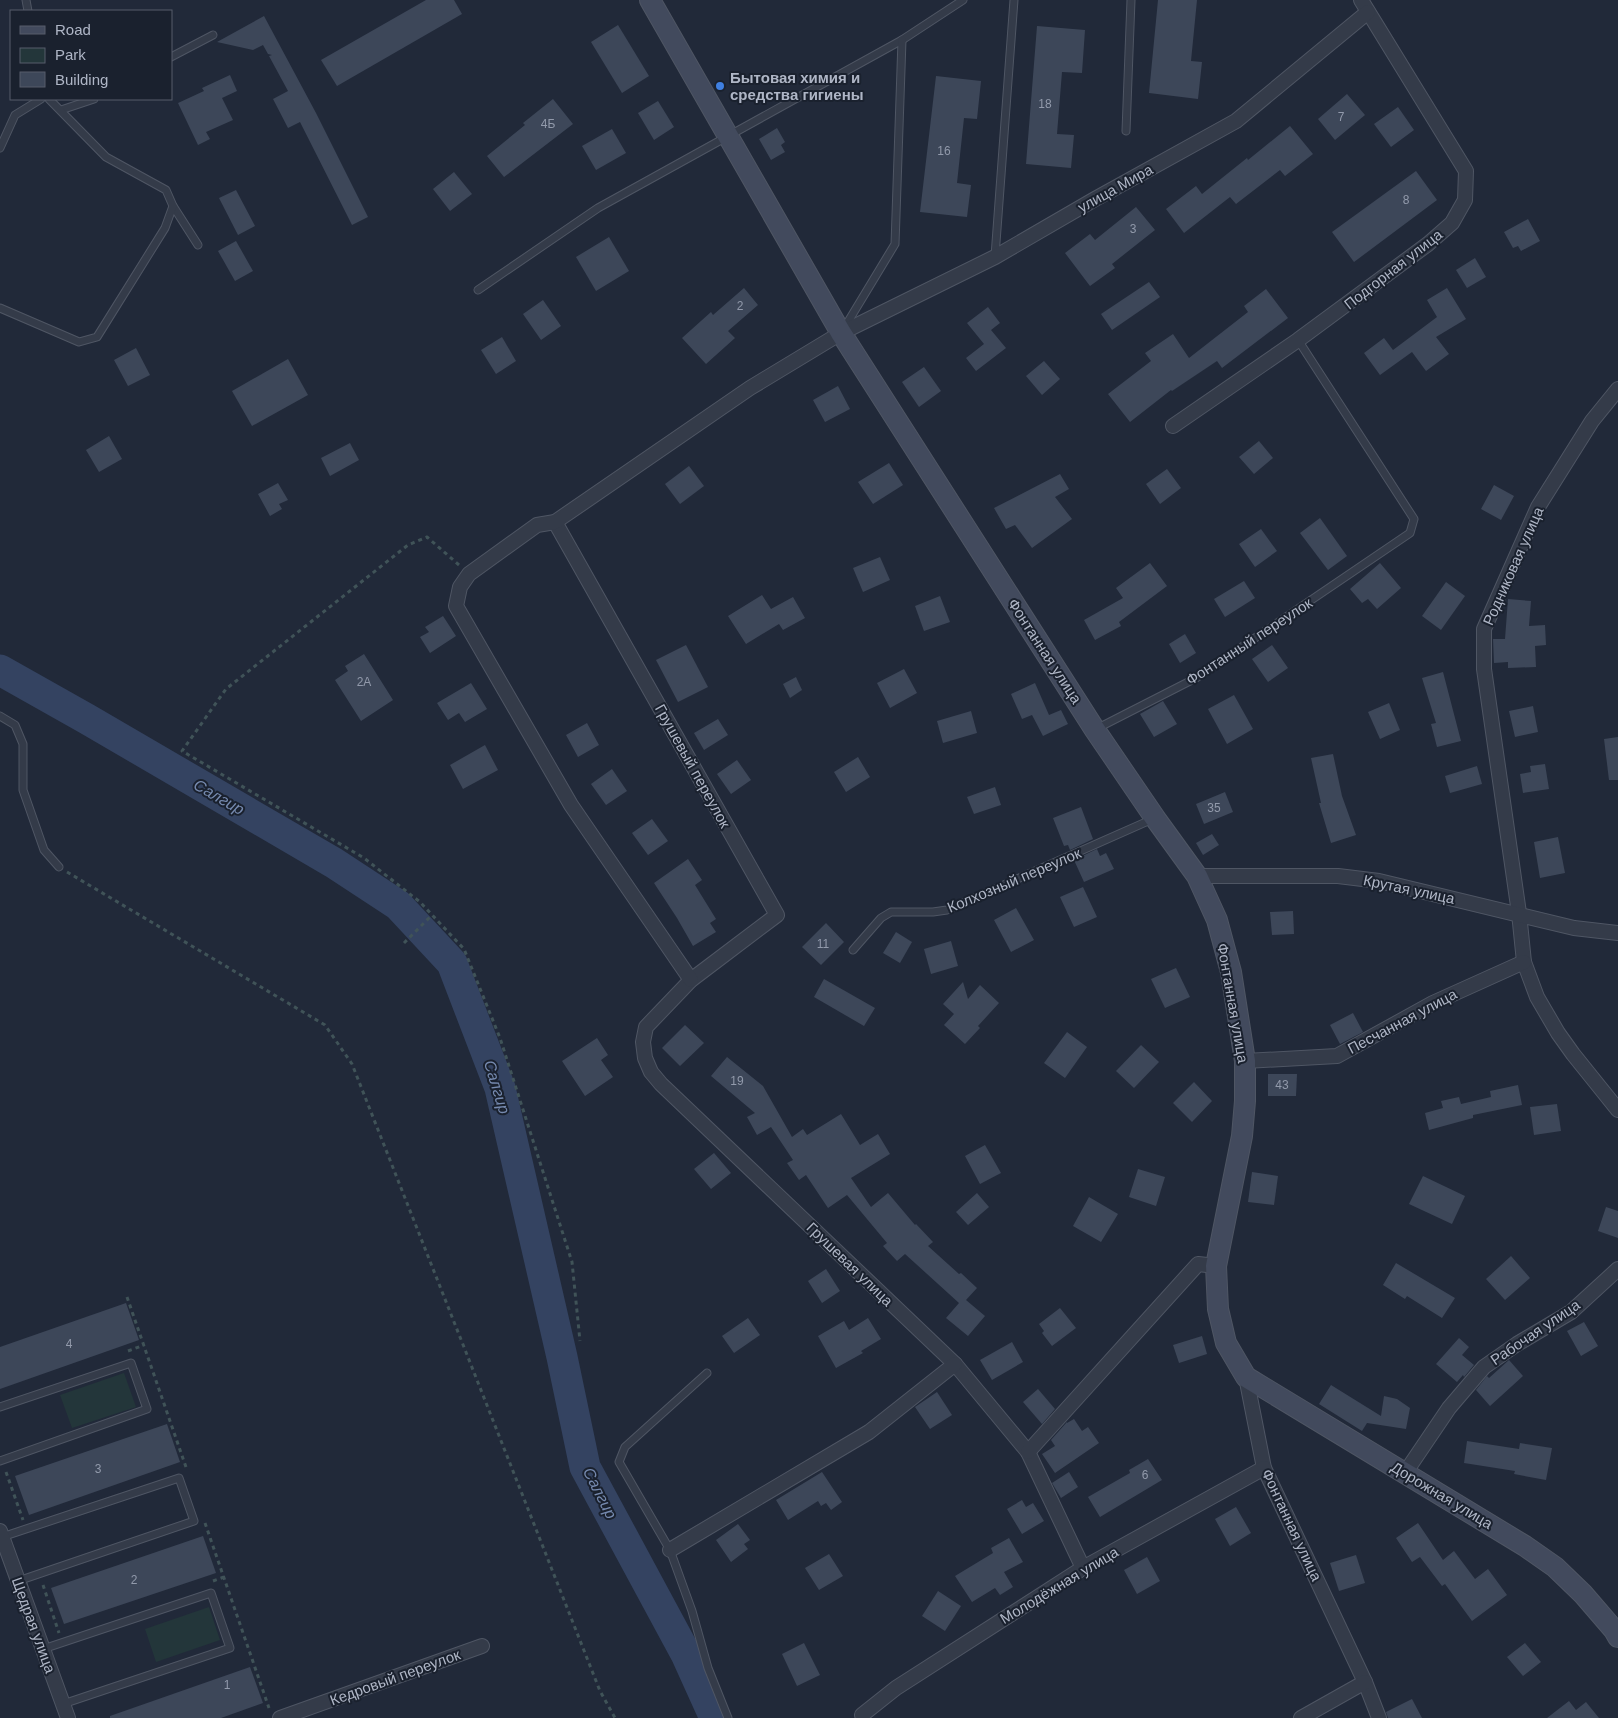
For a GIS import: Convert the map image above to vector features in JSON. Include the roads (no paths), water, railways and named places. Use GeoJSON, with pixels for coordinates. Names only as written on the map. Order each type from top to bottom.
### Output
{"type":"FeatureCollection","features":[{"type":"Feature","properties":{"kind":"main road","name":"Фонтанная улица"},"geometry":{"type":"LineString","coordinates":[[650,0],[841,333],[1095,730],[1196,876],[1217,920],[1231,972],[1245,1061],[1245,1101],[1242,1136],[1216,1266],[1218,1309],[1226,1343],[1246,1377]]}},
{"type":"Feature","properties":{"kind":"main road","name":"Дорожная улица"},"geometry":{"type":"LineString","coordinates":[[1246,1377],[1525,1546],[1555,1567],[1583,1594],[1618,1637]]}},
{"type":"Feature","properties":{"kind":"street","name":"улица Мира"},"geometry":{"type":"LineString","coordinates":[[691,980],[571,805],[456,606],[460,587],[469,574],[537,525],[555,522],[750,388],[841,333],[995,257],[1236,121],[1365,6]]}},
{"type":"Feature","properties":{"kind":"street","name":"Подгорная улица"},"geometry":{"type":"LineString","coordinates":[[1173,426],[1298,340],[1428,244],[1452,223],[1465,200],[1466,171],[1365,6]]}},
{"type":"Feature","properties":{"kind":"street","name":"Родниковая улица"},"geometry":{"type":"LineString","coordinates":[[1519,914],[1484,669],[1484,629],[1538,507],[1592,421],[1618,389]]}},
{"type":"Feature","properties":{"kind":"street","name":"Грушевый переулок"},"geometry":{"type":"LineString","coordinates":[[555,522],[777,915],[691,980]]}},
{"type":"Feature","properties":{"kind":"street","name":"Крутая улица"},"geometry":{"type":"LineString","coordinates":[[1196,876],[1338,876],[1379,881],[1574,928],[1618,933]]}},
{"type":"Feature","properties":{"kind":"street"},"geometry":{"type":"LineString","coordinates":[[1519,914],[1524,962],[1537,997],[1572,1054],[1618,1110]]}},
{"type":"Feature","properties":{"kind":"street","name":"Песчанная улица"},"geometry":{"type":"LineString","coordinates":[[1245,1061],[1337,1056],[1433,1003],[1524,962]]}},
{"type":"Feature","properties":{"kind":"street","name":"Грушевая улица"},"geometry":{"type":"LineString","coordinates":[[691,980],[646,1027],[643,1042],[645,1058],[651,1072],[955,1364],[1028,1452],[1083,1568]]}},
{"type":"Feature","properties":{"kind":"street"},"geometry":{"type":"LineString","coordinates":[[1028,1452],[1198,1264],[1216,1266]]}},
{"type":"Feature","properties":{"kind":"street","name":"Рабочая улица"},"geometry":{"type":"LineString","coordinates":[[1405,1473],[1449,1408],[1484,1367],[1516,1344],[1570,1312],[1618,1269]]}},
{"type":"Feature","properties":{"kind":"street"},"geometry":{"type":"LineString","coordinates":[[670,1550],[870,1432],[955,1364]]}},
{"type":"Feature","properties":{"kind":"street","name":"Фонтанная улица"},"geometry":{"type":"LineString","coordinates":[[1246,1377],[1264,1468],[1365,1682],[1379,1718]]}},
{"type":"Feature","properties":{"kind":"street","name":"Молодёжная улица"},"geometry":{"type":"LineString","coordinates":[[858,1716],[896,1688],[1083,1568],[1264,1468]]}},
{"type":"Feature","properties":{"kind":"street","name":"Щедрая улица"},"geometry":{"type":"LineString","coordinates":[[1,1534],[68,1718]]}},
{"type":"Feature","properties":{"kind":"street","name":"Кедровый переулок"},"geometry":{"type":"LineString","coordinates":[[280,1718],[482,1646]]}},
{"type":"Feature","properties":{"kind":"street"},"geometry":{"type":"LineString","coordinates":[[1302,1718],[1365,1682]]}},
{"type":"Feature","properties":{"kind":"lane"},"geometry":{"type":"LineString","coordinates":[[478,290],[598,208],[902,40],[963,0]]}},
{"type":"Feature","properties":{"kind":"lane"},"geometry":{"type":"LineString","coordinates":[[995,257],[1014,0]]}},
{"type":"Feature","properties":{"kind":"lane"},"geometry":{"type":"LineString","coordinates":[[1126,131],[1132,0]]}},
{"type":"Feature","properties":{"kind":"lane"},"geometry":{"type":"LineString","coordinates":[[172,56],[213,35]]}},
{"type":"Feature","properties":{"kind":"lane"},"geometry":{"type":"LineString","coordinates":[[841,333],[894,244],[902,40]]}},
{"type":"Feature","properties":{"kind":"lane"},"geometry":{"type":"LineString","coordinates":[[0,148],[15,116],[39,100]]}},
{"type":"Feature","properties":{"kind":"lane"},"geometry":{"type":"LineString","coordinates":[[50,100],[106,156],[166,190],[173,206],[198,246]]}},
{"type":"Feature","properties":{"kind":"lane"},"geometry":{"type":"LineString","coordinates":[[61,110],[91,100]]}},
{"type":"Feature","properties":{"kind":"lane"},"geometry":{"type":"LineString","coordinates":[[0,308],[79,342],[97,337],[165,228],[173,206]]}},
{"type":"Feature","properties":{"kind":"lane","name":"Фонтанный переулок"},"geometry":{"type":"LineString","coordinates":[[1095,730],[1196,678],[1410,533],[1414,519],[1298,340]]}},
{"type":"Feature","properties":{"kind":"lane"},"geometry":{"type":"LineString","coordinates":[[0,716],[15,725],[23,744],[22,790],[44,850],[59,867]]}},
{"type":"Feature","properties":{"kind":"lane","name":"Колхозный переулок"},"geometry":{"type":"LineString","coordinates":[[853,950],[881,918],[890,912],[934,912],[947,910],[1155,818]]}},
{"type":"Feature","properties":{"kind":"lane"},"geometry":{"type":"LineString","coordinates":[[0,1407],[130,1363],[147,1409],[0,1461]]}},
{"type":"Feature","properties":{"kind":"lane"},"geometry":{"type":"LineString","coordinates":[[707,1373],[624,1447],[619,1462],[670,1550],[692,1611],[708,1668],[728,1718]]}},
{"type":"Feature","properties":{"kind":"lane"},"geometry":{"type":"LineString","coordinates":[[1,1534],[180,1478],[194,1521],[18,1581]]}},
{"type":"Feature","properties":{"kind":"lane"},"geometry":{"type":"LineString","coordinates":[[42,1650],[211,1593],[230,1648],[63,1704]]}},
{"type":"Feature","properties":{"kind":"waterway","name":"Салгир"},"geometry":{"type":"LineString","coordinates":[[0,670],[334,863],[398,905],[452,963],[500,1088],[562,1357],[585,1467],[687,1656],[715,1718]]}},
{"type":"Feature","properties":{"kind":"place","name":"Бытовая химия и средства гигиены"},"geometry":{"type":"Point","coordinates":[720,86]}}]}
